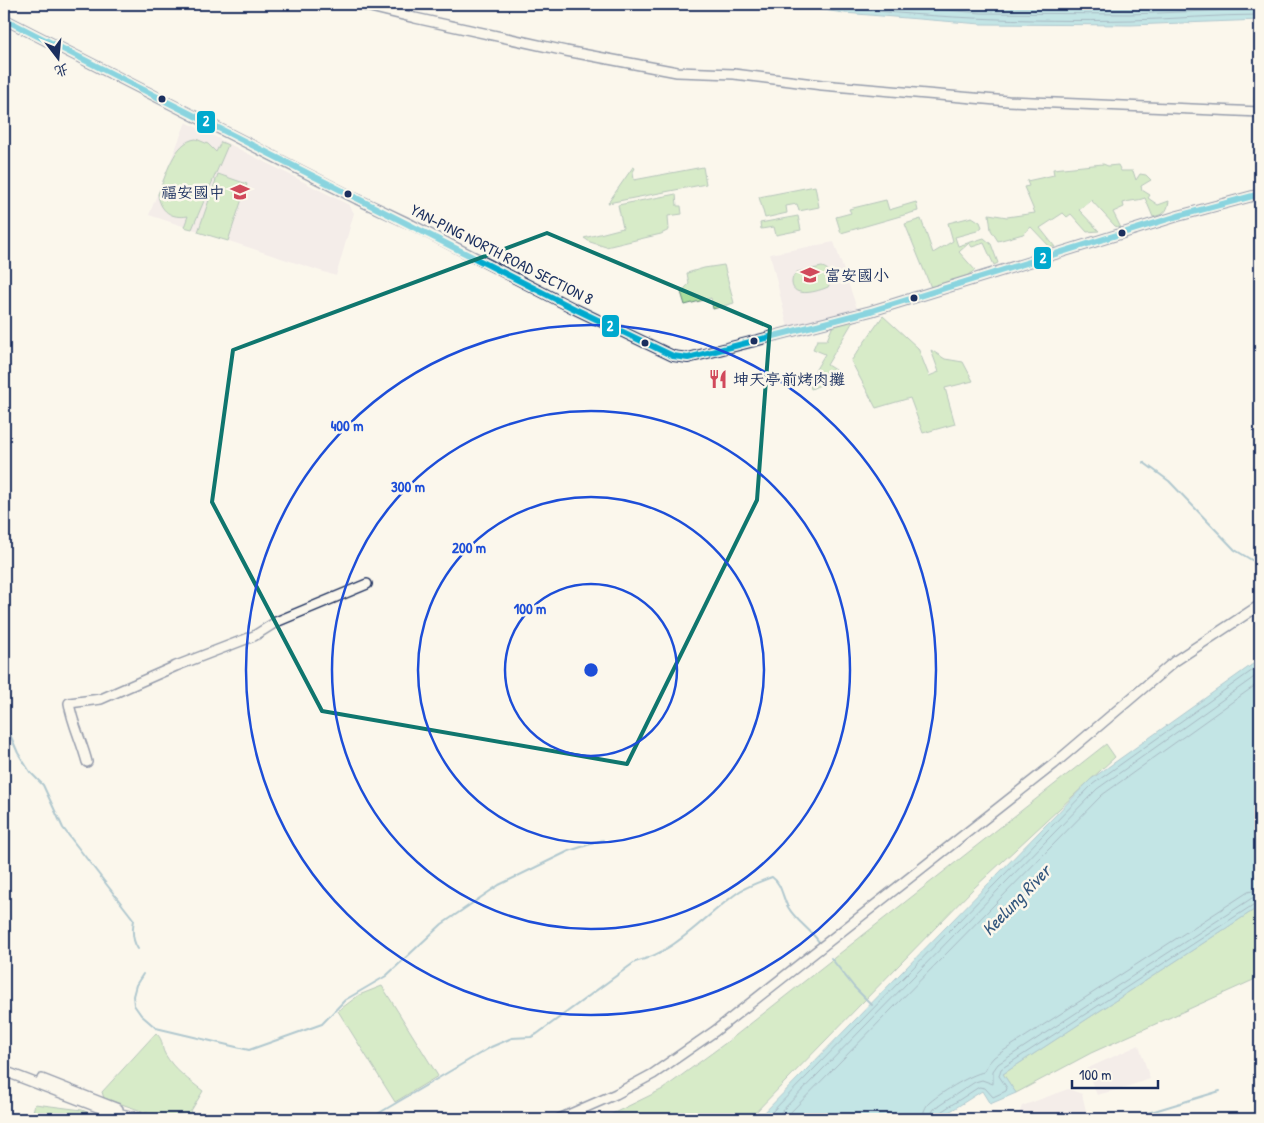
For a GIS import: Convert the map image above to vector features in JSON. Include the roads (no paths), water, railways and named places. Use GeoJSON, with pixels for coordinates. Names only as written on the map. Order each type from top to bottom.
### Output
{"type":"FeatureCollection","features":[{"type":"Feature","properties":{"kind":"street"},"geometry":{"type":"LineString","coordinates":[[358,4],[417,19],[566,51],[677,72],[734,74],[816,84],[1008,101],[1260,112]]}},
{"type":"Feature","properties":{"kind":"street","name":"YAN-PING NORTH ROAD SECTION 8"},"geometry":{"type":"LineString","coordinates":[[4,19],[357,199],[673,356],[688,358],[871,311],[1178,216],[1260,194]]}},
{"type":"Feature","properties":{"kind":"street"},"geometry":{"type":"LineString","coordinates":[[87,762],[82,742],[70,713],[69,703],[101,699],[176,666],[254,636],[276,622],[367,584]]}},
{"type":"Feature","properties":{"kind":"street"},"geometry":{"type":"LineString","coordinates":[[559,1119],[616,1094],[653,1074],[714,1032],[1054,764],[1175,661],[1260,605]]}},
{"type":"Feature","properties":{"kind":"street"},"geometry":{"type":"LineString","coordinates":[[4,1065],[144,1119]]}},
{"type":"Feature","properties":{"kind":"street"},"geometry":{"type":"LineString","coordinates":[[4,1071],[108,1111],[134,1116]]}},
{"type":"Feature","properties":{"kind":"water"},"geometry":{"type":"Polygon","coordinates":[[[780,4],[1260,4],[1260,20],[1131,25],[981,24],[844,13],[780,4]]]}},
{"type":"Feature","properties":{"kind":"water","name":"Keelung River"},"geometry":{"type":"Polygon","coordinates":[[[1260,659],[1260,906],[1003,1074],[1016,1093],[990,1104],[982,1091],[938,1119],[758,1119],[1090,780],[1260,659]]]}},
{"type":"Feature","properties":{"kind":"waterway"},"geometry":{"type":"LineString","coordinates":[[1143,462],[1169,481],[1235,550],[1260,565]]}},
{"type":"Feature","properties":{"kind":"waterway"},"geometry":{"type":"LineString","coordinates":[[4,721],[18,753],[30,772],[43,785],[63,828],[134,920],[133,935],[138,949]]}},
{"type":"Feature","properties":{"kind":"waterway"},"geometry":{"type":"LineString","coordinates":[[143,974],[136,985],[133,996],[134,1005],[141,1015],[156,1028],[249,1050],[322,1024],[345,1000],[386,976],[442,924],[499,885],[569,851],[603,840]]}},
{"type":"Feature","properties":{"kind":"waterway"},"geometry":{"type":"LineString","coordinates":[[369,1119],[491,1047],[512,1038],[531,1037],[537,1034],[635,962],[664,950],[690,932],[740,891],[772,877],[780,887],[791,912],[819,942]]}},
{"type":"Feature","properties":{"kind":"waterway"},"geometry":{"type":"LineString","coordinates":[[831,958],[854,987],[872,1005]]}},
{"type":"Feature","properties":{"kind":"waterway"},"geometry":{"type":"LineString","coordinates":[[1128,1119],[1220,1091]]}},
{"type":"Feature","properties":{"kind":"place","name":"福安國中"},"geometry":{"type":"Point","coordinates":[240,192]}},
{"type":"Feature","properties":{"kind":"place","name":"富安國小"},"geometry":{"type":"Point","coordinates":[810,275]}},
{"type":"Feature","properties":{"kind":"place","name":"坤天亭前烤肉攤"},"geometry":{"type":"Point","coordinates":[718,379]}}]}
